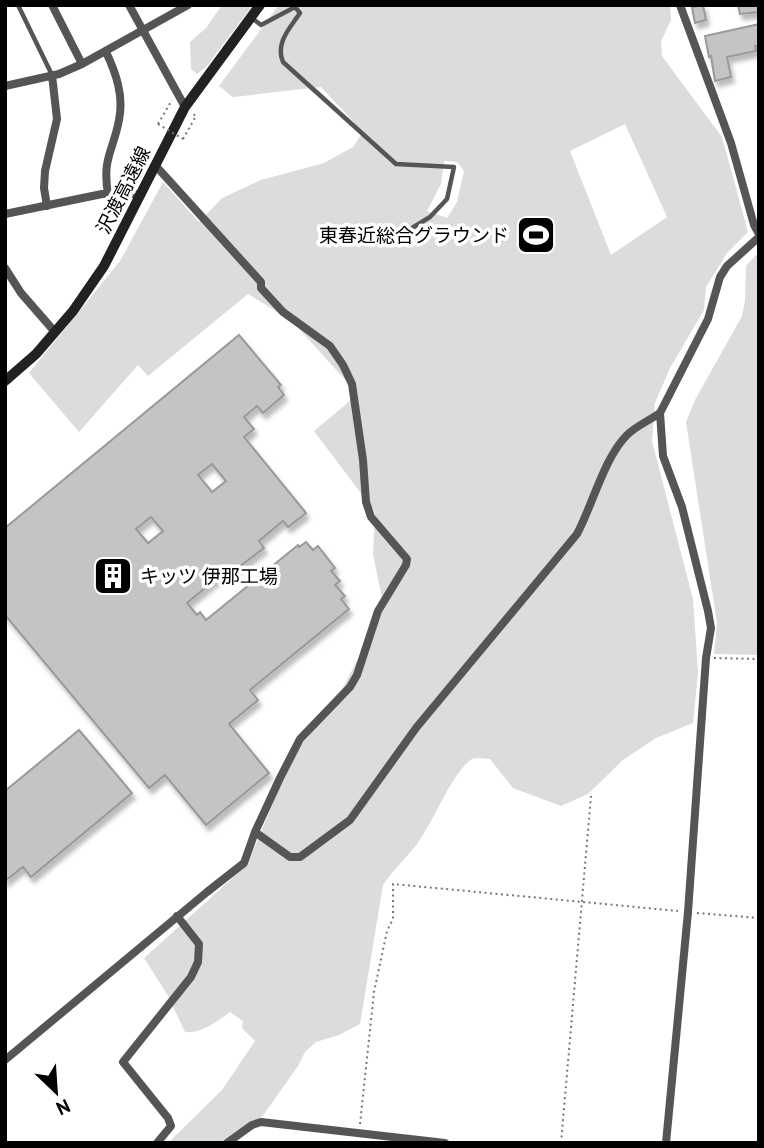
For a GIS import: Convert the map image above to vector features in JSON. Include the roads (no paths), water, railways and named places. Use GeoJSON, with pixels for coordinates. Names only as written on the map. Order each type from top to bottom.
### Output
{"type":"FeatureCollection","features":[{"type":"Feature","properties":{"kind":"main road","name":"沢渡高遠線"},"geometry":{"type":"LineString","coordinates":[[5,381],[36,354],[55,332],[104,266],[155,165],[260,5]]}},
{"type":"Feature","properties":{"kind":"street"},"geometry":{"type":"LineString","coordinates":[[52,5],[82,64]]}},
{"type":"Feature","properties":{"kind":"street"},"geometry":{"type":"LineString","coordinates":[[129,5],[189,111]]}},
{"type":"Feature","properties":{"kind":"street"},"geometry":{"type":"LineString","coordinates":[[5,86],[52,75],[82,64],[188,5]]}},
{"type":"Feature","properties":{"kind":"street"},"geometry":{"type":"LineString","coordinates":[[255,832],[290,857],[300,857],[350,820],[416,728],[577,534],[590,511],[613,453],[629,434],[660,413],[708,319],[720,277],[727,266],[759,235],[730,143],[680,5]]}},
{"type":"Feature","properties":{"kind":"street"},"geometry":{"type":"LineString","coordinates":[[106,52],[119,88],[120,117],[109,148],[105,174],[108,194]]}},
{"type":"Feature","properties":{"kind":"street"},"geometry":{"type":"LineString","coordinates":[[47,205],[44,188],[57,119],[52,75]]}},
{"type":"Feature","properties":{"kind":"street"},"geometry":{"type":"LineString","coordinates":[[5,1060],[244,863],[255,832],[300,739],[350,687],[358,675],[378,611],[406,565],[407,559],[371,517],[366,502],[352,384],[343,365],[330,346],[283,312],[261,288],[261,282],[155,165]]}},
{"type":"Feature","properties":{"kind":"street"},"geometry":{"type":"LineString","coordinates":[[5,214],[108,194],[140,194]]}},
{"type":"Feature","properties":{"kind":"street"},"geometry":{"type":"LineString","coordinates":[[5,268],[21,293],[55,332]]}},
{"type":"Feature","properties":{"kind":"street"},"geometry":{"type":"LineString","coordinates":[[660,413],[663,456],[682,507],[711,628],[706,658],[688,912],[666,1143]]}},
{"type":"Feature","properties":{"kind":"street"},"geometry":{"type":"LineString","coordinates":[[157,1143],[171,1126],[168,1118],[122,1062],[191,976],[198,962],[199,944],[177,916]]}},
{"type":"Feature","properties":{"kind":"street"},"geometry":{"type":"LineString","coordinates":[[227,1143],[252,1125],[261,1122],[445,1143]]}},
{"type":"Feature","properties":{"kind":"lane"},"geometry":{"type":"LineString","coordinates":[[18,5],[52,75]]}},
{"type":"Feature","properties":{"kind":"lane"},"geometry":{"type":"LineString","coordinates":[[252,18],[261,25],[295,7],[300,13],[280,45],[282,62],[396,164],[454,167],[447,199],[430,217],[412,228]]}},
{"type":"Feature","properties":{"kind":"place","name":"東春近総合グラウンド"},"geometry":{"type":"Point","coordinates":[536,235]}},
{"type":"Feature","properties":{"kind":"place","name":"キッツ 伊那工場"},"geometry":{"type":"Point","coordinates":[113,576]}}]}
